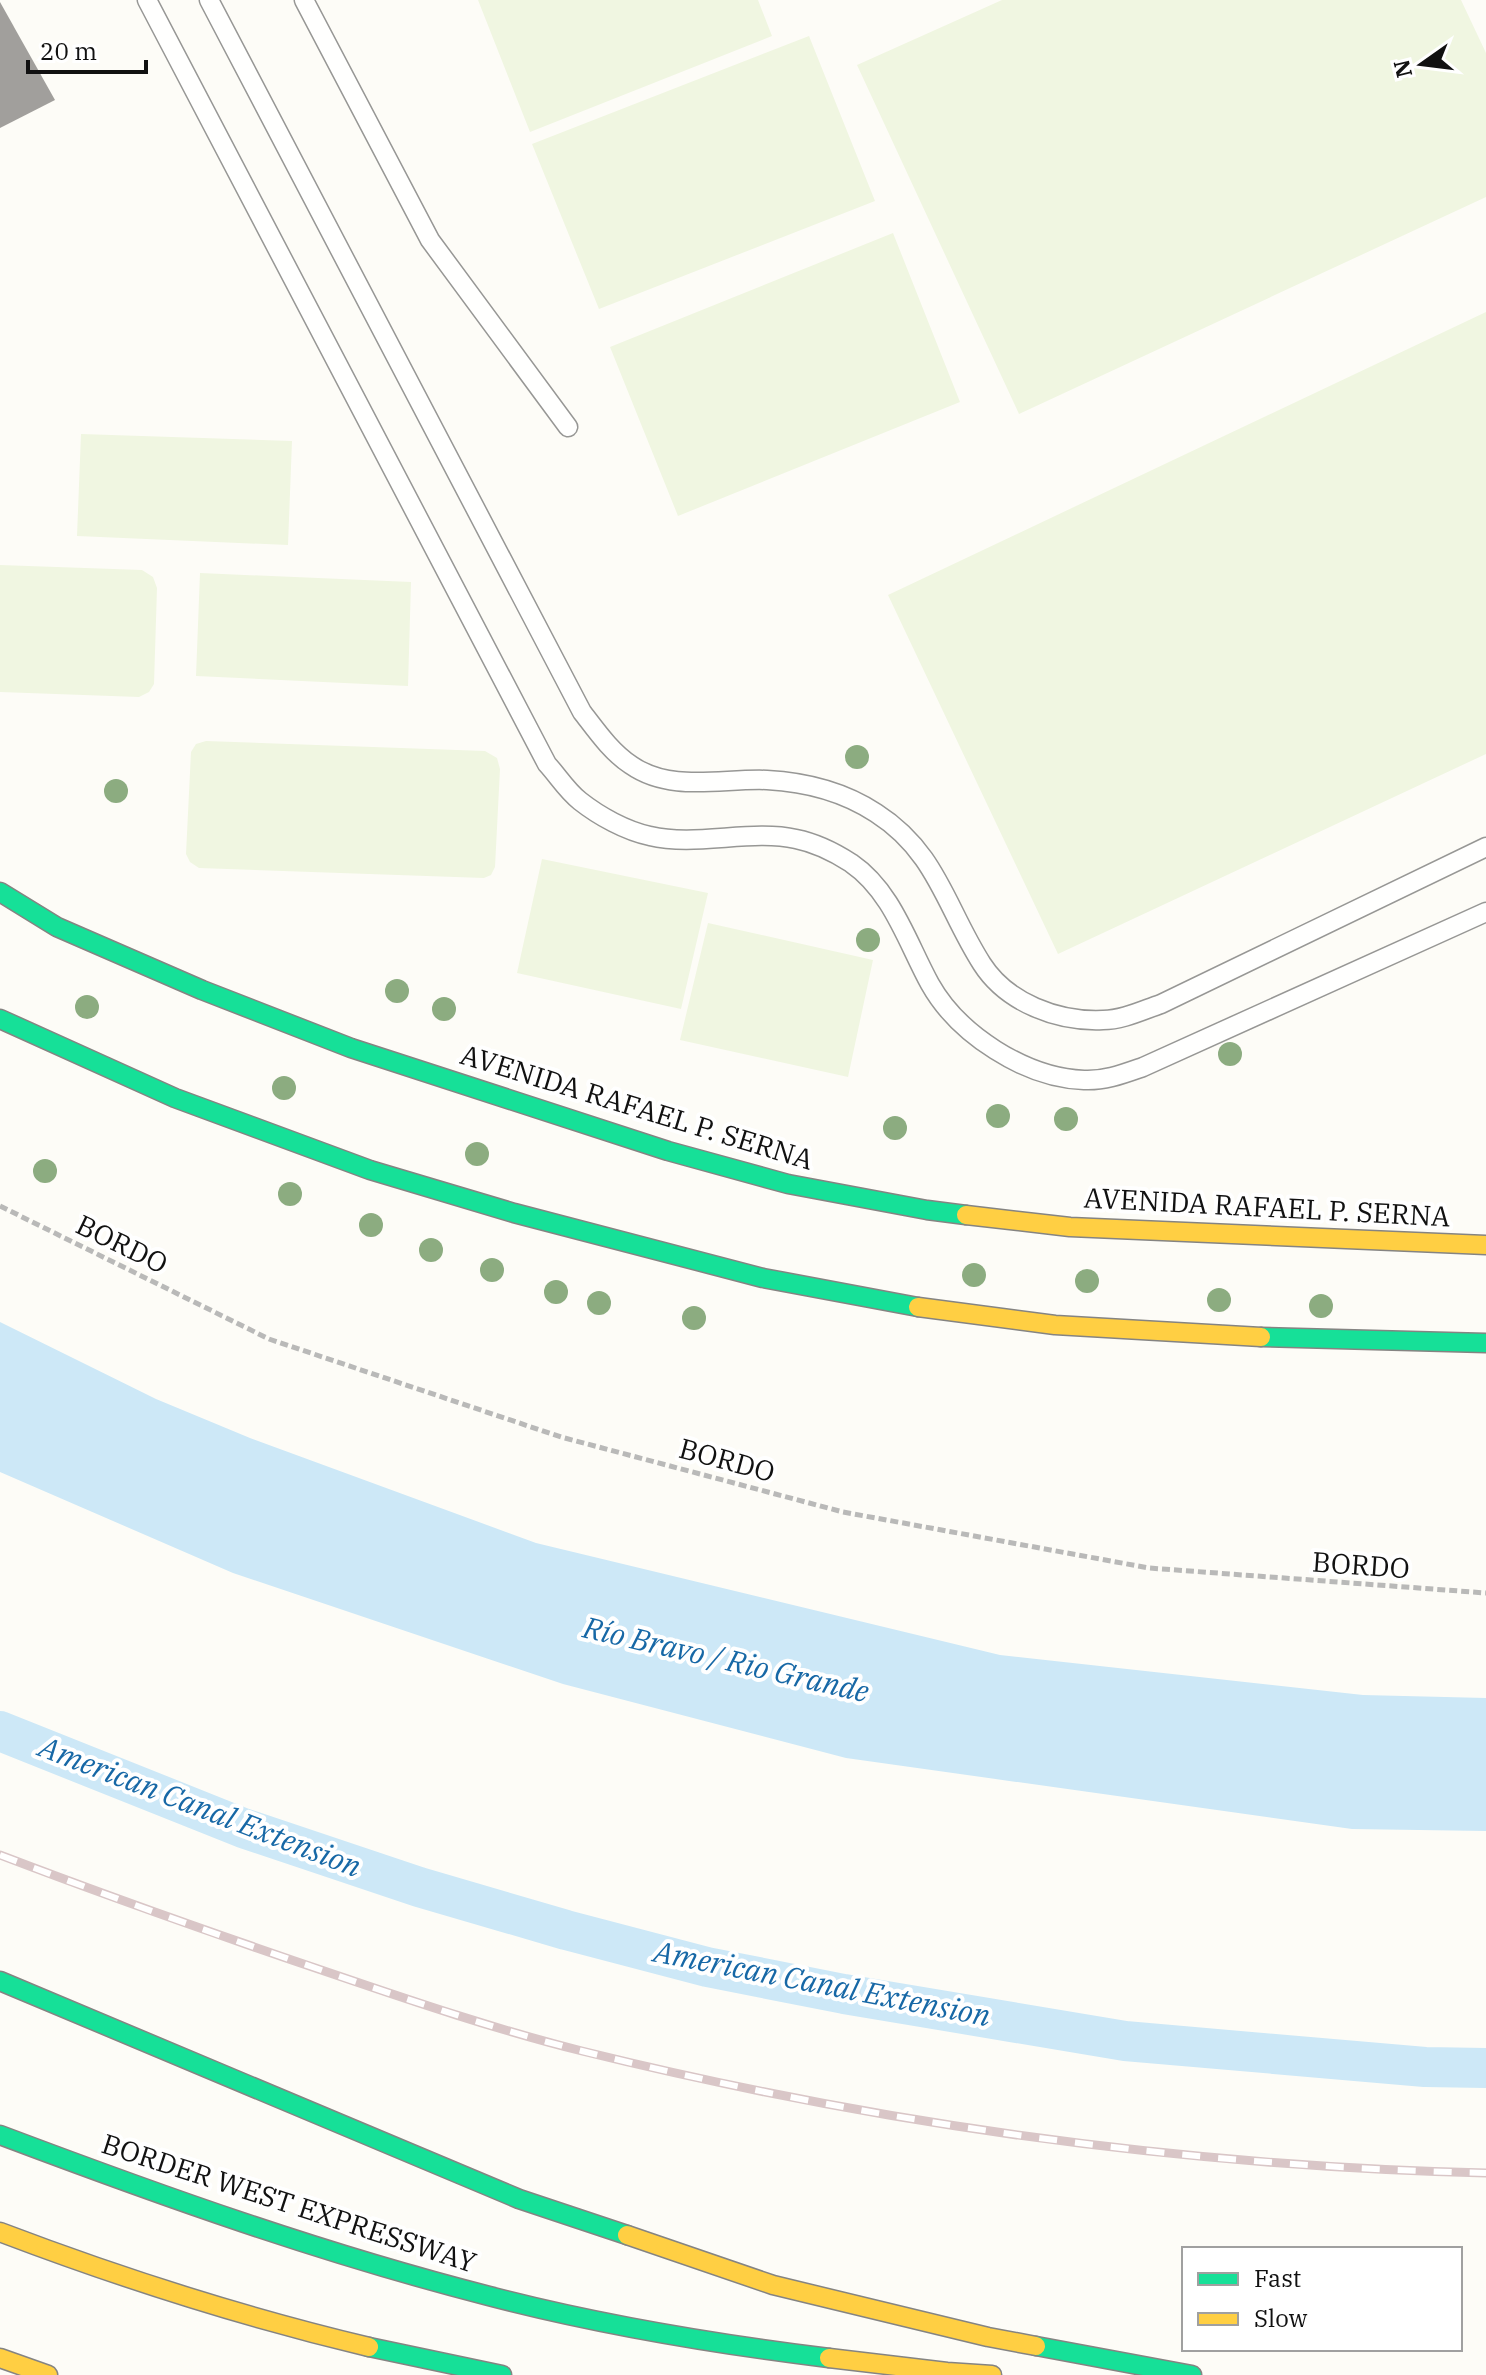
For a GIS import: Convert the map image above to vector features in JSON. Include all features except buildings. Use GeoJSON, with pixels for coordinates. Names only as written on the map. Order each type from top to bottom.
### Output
{"type":"FeatureCollection","features":[{"type":"Feature","properties":{"kind":"highway","name":"AVENIDA RAFAEL P. SERNA"},"geometry":{"type":"LineString","coordinates":[[0,892],[57,927],[202,990],[351,1048],[668,1151],[788,1184],[927,1210],[1070,1227],[1486,1245]]}},
{"type":"Feature","properties":{"kind":"highway"},"geometry":{"type":"LineString","coordinates":[[0,1019],[175,1098],[370,1170],[514,1213],[763,1278],[891,1303],[1071,1326],[1247,1337],[1486,1343]]}},
{"type":"Feature","properties":{"kind":"highway"},"geometry":{"type":"LineString","coordinates":[[0,1981],[519,2199],[773,2285],[988,2337],[1192,2375]]}},
{"type":"Feature","properties":{"kind":"highway","name":"BORDER WEST EXPRESSWAY"},"geometry":{"type":"LineString","coordinates":[[0,2135],[172,2200],[350,2258],[491,2297],[633,2328],[776,2351],[992,2375]]}},
{"type":"Feature","properties":{"kind":"highway"},"geometry":{"type":"LineString","coordinates":[[0,2232],[91,2267],[247,2315],[404,2356],[502,2375]]}},
{"type":"Feature","properties":{"kind":"highway"},"geometry":{"type":"LineString","coordinates":[[0,2358],[48,2375]]}},
{"type":"Feature","properties":{"kind":"lane"},"geometry":{"type":"LineString","coordinates":[[147,0],[547,764],[578,800],[616,823],[649,836],[680,840],[794,838],[829,850],[854,865],[882,891],[931,987],[954,1019],[1003,1056],[1045,1073],[1083,1081],[1108,1079],[1143,1067],[1486,912]]}},
{"type":"Feature","properties":{"kind":"lane"},"geometry":{"type":"LineString","coordinates":[[209,0],[582,712],[603,739],[631,766],[664,780],[697,783],[765,780],[805,784],[839,794],[875,812],[903,834],[931,866],[983,966],[1006,990],[1039,1010],[1079,1020],[1106,1020],[1161,1004],[1486,847]]}},
{"type":"Feature","properties":{"kind":"lane"},"geometry":{"type":"LineString","coordinates":[[304,0],[430,240],[568,427]]}},
{"type":"Feature","properties":{"kind":"path","name":"BORDO"},"geometry":{"type":"LineString","coordinates":[[0,1206],[269,1339],[561,1437],[843,1512],[1149,1568],[1486,1593]]}},
{"type":"Feature","properties":{"kind":"green space"},"geometry":{"type":"Polygon","coordinates":[[[478,0],[758,0],[772,36],[530,132],[478,0]]]}},
{"type":"Feature","properties":{"kind":"green space"},"geometry":{"type":"Polygon","coordinates":[[[1002,0],[1461,0],[1486,53],[1486,197],[1019,414],[857,65],[1002,0]]]}},
{"type":"Feature","properties":{"kind":"green space"},"geometry":{"type":"Polygon","coordinates":[[[809,36],[875,201],[599,309],[532,144],[809,36]]]}},
{"type":"Feature","properties":{"kind":"green space"},"geometry":{"type":"Polygon","coordinates":[[[893,233],[960,402],[678,516],[610,347],[893,233]]]}},
{"type":"Feature","properties":{"kind":"green space"},"geometry":{"type":"Polygon","coordinates":[[[1486,312],[1486,754],[1058,954],[888,595],[1486,312]]]}},
{"type":"Feature","properties":{"kind":"green space"},"geometry":{"type":"Polygon","coordinates":[[[81,434],[292,441],[288,545],[77,536],[81,434]]]}},
{"type":"Feature","properties":{"kind":"green space"},"geometry":{"type":"Polygon","coordinates":[[[0,565],[142,570],[153,577],[157,588],[154,684],[149,692],[139,697],[0,692],[0,565]]]}},
{"type":"Feature","properties":{"kind":"green space"},"geometry":{"type":"Polygon","coordinates":[[[200,573],[411,582],[408,686],[196,676],[200,573]]]}},
{"type":"Feature","properties":{"kind":"green space"},"geometry":{"type":"Polygon","coordinates":[[[206,741],[485,751],[497,758],[500,769],[495,867],[491,875],[484,878],[199,868],[190,862],[186,854],[191,752],[196,744],[206,741]]]}},
{"type":"Feature","properties":{"kind":"green space"},"geometry":{"type":"Polygon","coordinates":[[[542,859],[708,893],[681,1009],[517,973],[542,859]]]}},
{"type":"Feature","properties":{"kind":"green space"},"geometry":{"type":"Polygon","coordinates":[[[708,923],[873,960],[848,1077],[680,1040],[708,923]]]}},
{"type":"Feature","properties":{"kind":"water","name":"Río Bravo / Rio Grande"},"geometry":{"type":"Polygon","coordinates":[[[0,1322],[156,1399],[250,1438],[536,1543],[1000,1655],[1363,1695],[1486,1698],[1486,1831],[1352,1829],[846,1758],[563,1684],[233,1573],[0,1472],[0,1322]]]}},
{"type":"Feature","properties":{"kind":"waterway","name":"American Canal Extension"},"geometry":{"type":"LineString","coordinates":[[0,1731],[243,1828],[419,1887],[707,1967],[844,1994],[1125,2041],[1425,2067],[1486,2068]]}},
{"type":"Feature","properties":{"kind":"railway"},"geometry":{"type":"LineString","coordinates":[[0,1855],[207,1931],[457,2015],[551,2043],[693,2077],[918,2120],[1144,2151],[1372,2169],[1486,2173]]}},
{"type":"Feature","properties":{"kind":"traffic: fast"},"geometry":{"type":"LineString","coordinates":[[0,892],[57,927],[202,990],[351,1048],[668,1151],[788,1184],[966,1215]]}},
{"type":"Feature","properties":{"kind":"traffic: fast"},"geometry":{"type":"LineString","coordinates":[[0,1019],[175,1098],[370,1170],[514,1213],[763,1278],[918,1307]]}},
{"type":"Feature","properties":{"kind":"traffic: fast"},"geometry":{"type":"LineString","coordinates":[[1261,1337],[1486,1343]]}},
{"type":"Feature","properties":{"kind":"traffic: fast"},"geometry":{"type":"LineString","coordinates":[[0,1981],[519,2199],[627,2235]]}},
{"type":"Feature","properties":{"kind":"traffic: fast"},"geometry":{"type":"LineString","coordinates":[[0,2135],[242,2222],[426,2279],[615,2325],[829,2358]]}},
{"type":"Feature","properties":{"kind":"traffic: fast"},"geometry":{"type":"LineString","coordinates":[[1036,2346],[1192,2375]]}},
{"type":"Feature","properties":{"kind":"traffic: fast"},"geometry":{"type":"LineString","coordinates":[[369,2347],[502,2375]]}},
{"type":"Feature","properties":{"kind":"traffic: slow"},"geometry":{"type":"LineString","coordinates":[[966,1215],[1070,1227],[1486,1245]]}},
{"type":"Feature","properties":{"kind":"traffic: slow"},"geometry":{"type":"LineString","coordinates":[[918,1307],[1055,1325],[1261,1337]]}},
{"type":"Feature","properties":{"kind":"traffic: slow"},"geometry":{"type":"LineString","coordinates":[[0,2232],[183,2296],[369,2347]]}},
{"type":"Feature","properties":{"kind":"traffic: slow"},"geometry":{"type":"LineString","coordinates":[[627,2235],[773,2285],[1036,2346]]}},
{"type":"Feature","properties":{"kind":"traffic: slow"},"geometry":{"type":"LineString","coordinates":[[0,2358],[48,2375]]}},
{"type":"Feature","properties":{"kind":"traffic: slow"},"geometry":{"type":"LineString","coordinates":[[829,2358],[992,2375]]}}]}
